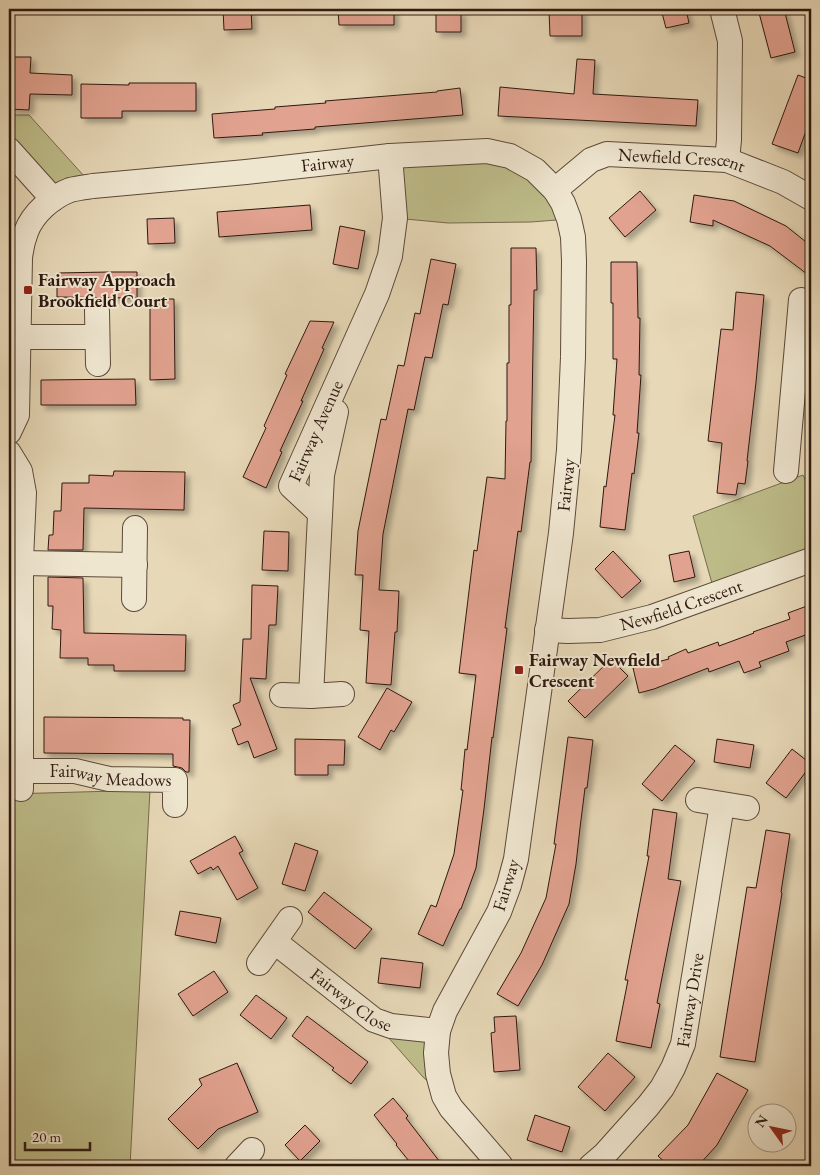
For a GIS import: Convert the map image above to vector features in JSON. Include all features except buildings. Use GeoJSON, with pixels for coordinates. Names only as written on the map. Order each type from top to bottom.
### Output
{"type":"FeatureCollection","features":[{"type":"Feature","properties":{"kind":"street"},"geometry":{"type":"LineString","coordinates":[[722,9],[730,41],[730,140],[727,160]]}},
{"type":"Feature","properties":{"kind":"street"},"geometry":{"type":"LineString","coordinates":[[9,150],[52,199],[34,218],[26,230],[22,244],[20,258],[20,337],[17,415],[9,432]]}},
{"type":"Feature","properties":{"kind":"street","name":"Fairway"},"geometry":{"type":"LineString","coordinates":[[52,199],[71,190],[94,186],[390,156],[487,151],[510,156],[535,170],[555,190],[563,203],[573,237],[574,261],[573,356],[569,450],[561,533],[516,859],[510,885],[499,912],[445,1012],[438,1031],[436,1053],[438,1074],[444,1096],[451,1108],[501,1166]]}},
{"type":"Feature","properties":{"kind":"street","name":"Newfield Crescent"},"geometry":{"type":"LineString","coordinates":[[555,190],[591,160],[607,154],[727,160],[783,182],[811,198]]}},
{"type":"Feature","properties":{"kind":"street","name":"Fairway Avenue"},"geometry":{"type":"LineString","coordinates":[[311,696],[320,513],[291,486],[356,341],[390,256],[395,218],[390,156]]}},
{"type":"Feature","properties":{"kind":"street"},"geometry":{"type":"LineString","coordinates":[[786,471],[802,401],[800,300]]}},
{"type":"Feature","properties":{"kind":"street"},"geometry":{"type":"LineString","coordinates":[[97,311],[98,364]]}},
{"type":"Feature","properties":{"kind":"street"},"geometry":{"type":"LineString","coordinates":[[20,337],[97,337]]}},
{"type":"Feature","properties":{"kind":"street"},"geometry":{"type":"LineString","coordinates":[[9,453],[20,471],[24,493],[21,563],[135,565]]}},
{"type":"Feature","properties":{"kind":"street"},"geometry":{"type":"LineString","coordinates":[[134,599],[136,528]]}},
{"type":"Feature","properties":{"kind":"street","name":"Newfield Crescent"},"geometry":{"type":"LineString","coordinates":[[547,630],[600,630],[652,617],[811,560]]}},
{"type":"Feature","properties":{"kind":"street","name":"Fairway Meadows"},"geometry":{"type":"LineString","coordinates":[[21,563],[21,780],[75,771],[109,779],[176,780],[176,805]]}},
{"type":"Feature","properties":{"kind":"street"},"geometry":{"type":"LineString","coordinates":[[282,695],[342,694]]}},
{"type":"Feature","properties":{"kind":"street"},"geometry":{"type":"LineString","coordinates":[[698,800],[747,808]]}},
{"type":"Feature","properties":{"kind":"street","name":"Fairway Drive"},"geometry":{"type":"LineString","coordinates":[[591,1166],[611,1148],[657,1094],[673,1068],[682,1044],[722,805]]}},
{"type":"Feature","properties":{"kind":"street"},"geometry":{"type":"LineString","coordinates":[[259,963],[290,919]]}},
{"type":"Feature","properties":{"kind":"street","name":"Fairway Close"},"geometry":{"type":"LineString","coordinates":[[275,942],[374,1020],[391,1026],[438,1031]]}},
{"type":"Feature","properties":{"kind":"shaded area"},"geometry":{"type":"Polygon","coordinates":[[[9,115],[29,115],[93,186],[44,206],[9,168],[9,115]]]}},
{"type":"Feature","properties":{"kind":"shaded area"},"geometry":{"type":"Polygon","coordinates":[[[390,156],[510,156],[569,219],[531,222],[448,223],[395,218],[390,156]]]}},
{"type":"Feature","properties":{"kind":"shaded area"},"geometry":{"type":"Polygon","coordinates":[[[803,475],[811,493],[811,560],[715,594],[693,516],[803,475]]]}},
{"type":"Feature","properties":{"kind":"shaded area"},"geometry":{"type":"Polygon","coordinates":[[[150,790],[130,1166],[9,1166],[9,794],[150,790]]]}},
{"type":"Feature","properties":{"kind":"shaded area"},"geometry":{"type":"Polygon","coordinates":[[[380,1028],[438,1031],[444,1096],[423,1077],[380,1028]]]}},
{"type":"Feature","properties":{"kind":"place","name":"Fairway Approach Brookfield Court"},"geometry":{"type":"Point","coordinates":[28,290]}},
{"type":"Feature","properties":{"kind":"place","name":"Fairway Newfield Crescent"},"geometry":{"type":"Point","coordinates":[519,670]}}]}
